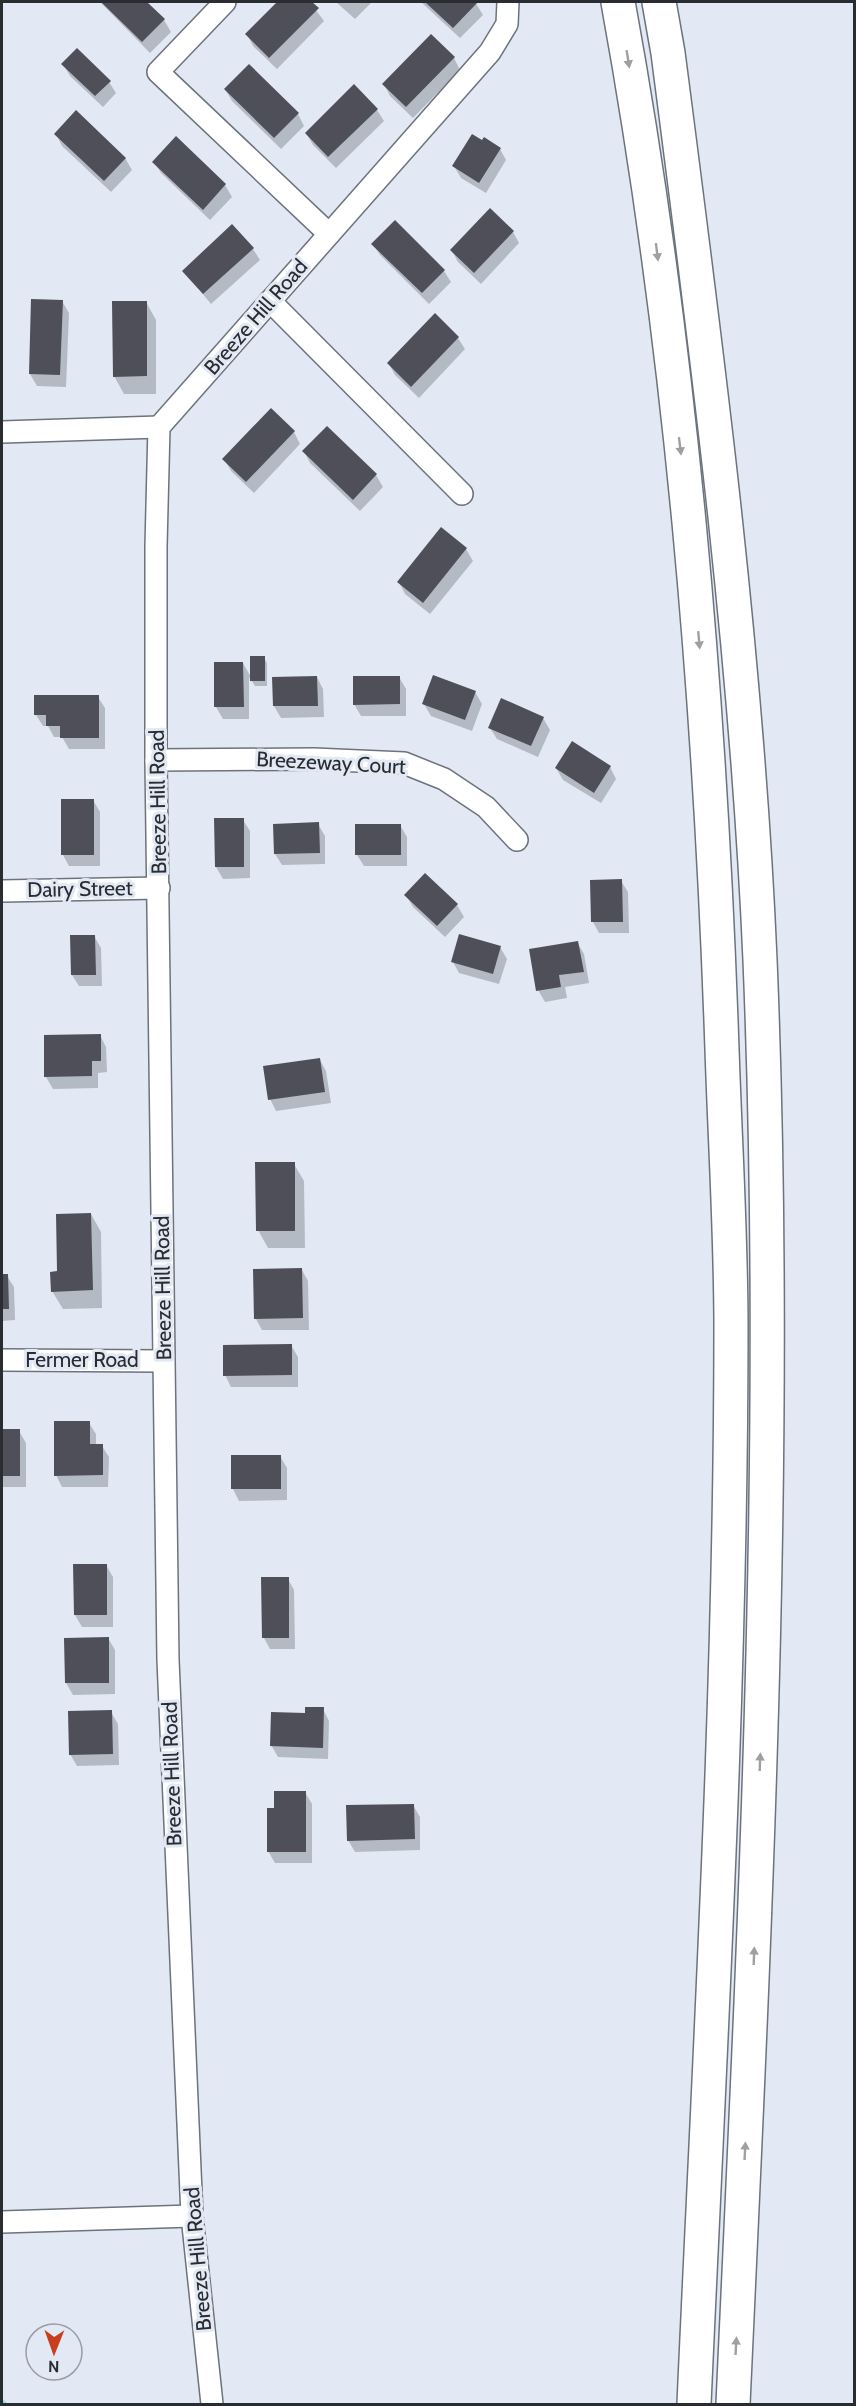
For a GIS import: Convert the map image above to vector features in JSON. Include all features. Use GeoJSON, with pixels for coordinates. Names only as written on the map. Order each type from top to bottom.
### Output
{"type":"FeatureCollection","features":[{"type":"Feature","properties":{"kind":"highway"},"geometry":{"type":"LineString","coordinates":[[618,2],[657,249],[685,490],[707,730],[718,941],[731,1322],[720,1817],[694,2404]]}},
{"type":"Feature","properties":{"kind":"highway"},"geometry":{"type":"LineString","coordinates":[[659,2],[668,53],[712,396],[745,719],[760,961],[766,1279],[767,1563],[753,1981],[733,2404]]}},
{"type":"Feature","properties":{"kind":"street"},"geometry":{"type":"LineString","coordinates":[[225,2],[158,72],[329,234]]}},
{"type":"Feature","properties":{"kind":"street","name":"Breeze Hill Road"},"geometry":{"type":"LineString","coordinates":[[212,2404],[192,2216],[168,1660],[156,760],[156,546],[159,427],[490,51],[507,24],[507,2]]}},
{"type":"Feature","properties":{"kind":"street"},"geometry":{"type":"LineString","coordinates":[[270,301],[462,494]]}},
{"type":"Feature","properties":{"kind":"street"},"geometry":{"type":"LineString","coordinates":[[2,432],[159,427]]}},
{"type":"Feature","properties":{"kind":"street","name":"Breezeway Court"},"geometry":{"type":"LineString","coordinates":[[156,760],[314,759],[404,763],[444,779],[486,807],[517,840]]}},
{"type":"Feature","properties":{"kind":"street","name":"Dairy Street"},"geometry":{"type":"LineString","coordinates":[[2,891],[159,888]]}},
{"type":"Feature","properties":{"kind":"street","name":"Fermer Road"},"geometry":{"type":"LineString","coordinates":[[2,1360],[163,1361]]}},
{"type":"Feature","properties":{"kind":"street"},"geometry":{"type":"LineString","coordinates":[[2,2222],[192,2216]]}},
{"type":"Feature","properties":{"kind":"building"},"geometry":{"type":"Polygon","coordinates":[[[101,2],[147,2],[165,19],[142,42],[101,2]]]}},
{"type":"Feature","properties":{"kind":"building"},"geometry":{"type":"Polygon","coordinates":[[[277,2],[312,2],[319,8],[269,58],[245,34],[277,2]]]}},
{"type":"Feature","properties":{"kind":"building"},"geometry":{"type":"Polygon","coordinates":[[[425,2],[478,2],[453,28],[425,2]]]}},
{"type":"Feature","properties":{"kind":"building"},"geometry":{"type":"Polygon","coordinates":[[[431,34],[455,57],[406,107],[382,84],[431,34]]]}},
{"type":"Feature","properties":{"kind":"building"},"geometry":{"type":"Polygon","coordinates":[[[77,48],[111,81],[95,96],[61,64],[77,48]]]}},
{"type":"Feature","properties":{"kind":"building"},"geometry":{"type":"Polygon","coordinates":[[[249,64],[299,113],[274,138],[224,89],[249,64]]]}},
{"type":"Feature","properties":{"kind":"building"},"geometry":{"type":"Polygon","coordinates":[[[354,84],[378,109],[328,157],[305,133],[354,84]]]}},
{"type":"Feature","properties":{"kind":"building"},"geometry":{"type":"Polygon","coordinates":[[[76,110],[126,158],[104,181],[54,134],[76,110]]]}},
{"type":"Feature","properties":{"kind":"building"},"geometry":{"type":"Polygon","coordinates":[[[472,134],[482,140],[484,137],[501,148],[479,183],[452,166],[472,134]]]}},
{"type":"Feature","properties":{"kind":"building"},"geometry":{"type":"Polygon","coordinates":[[[176,136],[226,184],[203,210],[152,162],[176,136]]]}},
{"type":"Feature","properties":{"kind":"building"},"geometry":{"type":"Polygon","coordinates":[[[490,208],[514,231],[474,273],[450,250],[490,208]]]}},
{"type":"Feature","properties":{"kind":"building"},"geometry":{"type":"Polygon","coordinates":[[[395,220],[445,270],[422,293],[371,244],[395,220]]]}},
{"type":"Feature","properties":{"kind":"building"},"geometry":{"type":"Polygon","coordinates":[[[232,224],[254,248],[203,294],[182,271],[232,224]]]}},
{"type":"Feature","properties":{"kind":"building"},"geometry":{"type":"Polygon","coordinates":[[[31,299],[63,300],[60,375],[29,374],[31,299]]]}},
{"type":"Feature","properties":{"kind":"building"},"geometry":{"type":"Polygon","coordinates":[[[112,301],[147,301],[147,376],[113,377],[112,301]]]}},
{"type":"Feature","properties":{"kind":"building"},"geometry":{"type":"Polygon","coordinates":[[[435,313],[459,337],[411,387],[387,363],[435,313]]]}},
{"type":"Feature","properties":{"kind":"building"},"geometry":{"type":"Polygon","coordinates":[[[271,408],[295,431],[246,482],[222,459],[271,408]]]}},
{"type":"Feature","properties":{"kind":"building"},"geometry":{"type":"Polygon","coordinates":[[[327,426],[377,474],[353,500],[302,451],[327,426]]]}},
{"type":"Feature","properties":{"kind":"building"},"geometry":{"type":"Polygon","coordinates":[[[441,527],[467,548],[423,603],[397,582],[441,527]]]}},
{"type":"Feature","properties":{"kind":"building"},"geometry":{"type":"Polygon","coordinates":[[[250,656],[265,656],[265,681],[250,681],[250,656]]]}},
{"type":"Feature","properties":{"kind":"building"},"geometry":{"type":"Polygon","coordinates":[[[214,662],[243,662],[244,707],[214,707],[214,662]]]}},
{"type":"Feature","properties":{"kind":"building"},"geometry":{"type":"Polygon","coordinates":[[[433,675],[476,691],[465,720],[422,704],[433,675]]]}},
{"type":"Feature","properties":{"kind":"building"},"geometry":{"type":"Polygon","coordinates":[[[317,676],[318,706],[273,706],[272,677],[317,676]]]}},
{"type":"Feature","properties":{"kind":"building"},"geometry":{"type":"Polygon","coordinates":[[[353,676],[400,676],[400,704],[353,705],[353,676]]]}},
{"type":"Feature","properties":{"kind":"building"},"geometry":{"type":"Polygon","coordinates":[[[34,695],[99,695],[99,738],[60,738],[60,726],[46,726],[46,715],[34,715],[34,695]]]}},
{"type":"Feature","properties":{"kind":"building"},"geometry":{"type":"Polygon","coordinates":[[[501,698],[544,717],[531,746],[488,728],[501,698]]]}},
{"type":"Feature","properties":{"kind":"building"},"geometry":{"type":"Polygon","coordinates":[[[572,741],[611,766],[594,793],[555,768],[572,741]]]}},
{"type":"Feature","properties":{"kind":"building"},"geometry":{"type":"Polygon","coordinates":[[[61,799],[94,799],[94,855],[61,855],[61,799]]]}},
{"type":"Feature","properties":{"kind":"building"},"geometry":{"type":"Polygon","coordinates":[[[214,818],[244,818],[244,867],[215,867],[214,818]]]}},
{"type":"Feature","properties":{"kind":"building"},"geometry":{"type":"Polygon","coordinates":[[[319,822],[320,853],[274,854],[273,824],[319,822]]]}},
{"type":"Feature","properties":{"kind":"building"},"geometry":{"type":"Polygon","coordinates":[[[355,824],[401,824],[401,855],[355,855],[355,824]]]}},
{"type":"Feature","properties":{"kind":"building"},"geometry":{"type":"Polygon","coordinates":[[[425,873],[458,904],[437,926],[404,895],[425,873]]]}},
{"type":"Feature","properties":{"kind":"building"},"geometry":{"type":"Polygon","coordinates":[[[622,879],[623,922],[591,922],[590,880],[622,879]]]}},
{"type":"Feature","properties":{"kind":"building"},"geometry":{"type":"Polygon","coordinates":[[[459,934],[501,946],[493,974],[451,962],[459,934]]]}},
{"type":"Feature","properties":{"kind":"building"},"geometry":{"type":"Polygon","coordinates":[[[70,935],[95,935],[96,975],[71,975],[70,935]]]}},
{"type":"Feature","properties":{"kind":"building"},"geometry":{"type":"Polygon","coordinates":[[[578,941],[584,972],[559,975],[561,987],[536,991],[529,949],[578,941]]]}},
{"type":"Feature","properties":{"kind":"building"},"geometry":{"type":"Polygon","coordinates":[[[101,1034],[101,1061],[92,1061],[92,1076],[44,1077],[44,1035],[101,1034]]]}},
{"type":"Feature","properties":{"kind":"building"},"geometry":{"type":"Polygon","coordinates":[[[320,1058],[325,1092],[268,1100],[263,1066],[320,1058]]]}},
{"type":"Feature","properties":{"kind":"building"},"geometry":{"type":"Polygon","coordinates":[[[255,1162],[295,1162],[295,1231],[256,1231],[255,1162]]]}},
{"type":"Feature","properties":{"kind":"building"},"geometry":{"type":"Polygon","coordinates":[[[91,1213],[93,1290],[51,1292],[50,1272],[57,1271],[56,1214],[91,1213]]]}},
{"type":"Feature","properties":{"kind":"building"},"geometry":{"type":"Polygon","coordinates":[[[302,1268],[303,1318],[254,1319],[253,1269],[302,1268]]]}},
{"type":"Feature","properties":{"kind":"building"},"geometry":{"type":"Polygon","coordinates":[[[2,1274],[8,1274],[9,1309],[2,1309],[2,1274]]]}},
{"type":"Feature","properties":{"kind":"building"},"geometry":{"type":"Polygon","coordinates":[[[292,1344],[292,1375],[223,1376],[223,1345],[292,1344]]]}},
{"type":"Feature","properties":{"kind":"building"},"geometry":{"type":"Polygon","coordinates":[[[54,1421],[90,1421],[90,1444],[103,1444],[103,1475],[54,1476],[54,1421]]]}},
{"type":"Feature","properties":{"kind":"building"},"geometry":{"type":"Polygon","coordinates":[[[2,1429],[20,1429],[20,1476],[2,1476],[2,1429]]]}},
{"type":"Feature","properties":{"kind":"building"},"geometry":{"type":"Polygon","coordinates":[[[231,1455],[281,1455],[281,1489],[231,1489],[231,1455]]]}},
{"type":"Feature","properties":{"kind":"building"},"geometry":{"type":"Polygon","coordinates":[[[73,1564],[107,1564],[107,1615],[74,1615],[73,1564]]]}},
{"type":"Feature","properties":{"kind":"building"},"geometry":{"type":"Polygon","coordinates":[[[261,1577],[289,1577],[289,1638],[262,1638],[261,1577]]]}},
{"type":"Feature","properties":{"kind":"building"},"geometry":{"type":"Polygon","coordinates":[[[109,1637],[109,1683],[65,1683],[64,1638],[109,1637]]]}},
{"type":"Feature","properties":{"kind":"building"},"geometry":{"type":"Polygon","coordinates":[[[305,1707],[324,1707],[323,1748],[270,1746],[271,1712],[305,1713],[305,1707]]]}},
{"type":"Feature","properties":{"kind":"building"},"geometry":{"type":"Polygon","coordinates":[[[112,1710],[113,1754],[69,1755],[68,1711],[112,1710]]]}},
{"type":"Feature","properties":{"kind":"building"},"geometry":{"type":"Polygon","coordinates":[[[274,1791],[306,1791],[306,1852],[267,1852],[267,1808],[274,1808],[274,1791]]]}},
{"type":"Feature","properties":{"kind":"building"},"geometry":{"type":"Polygon","coordinates":[[[414,1804],[415,1839],[347,1841],[346,1805],[414,1804]]]}}]}
